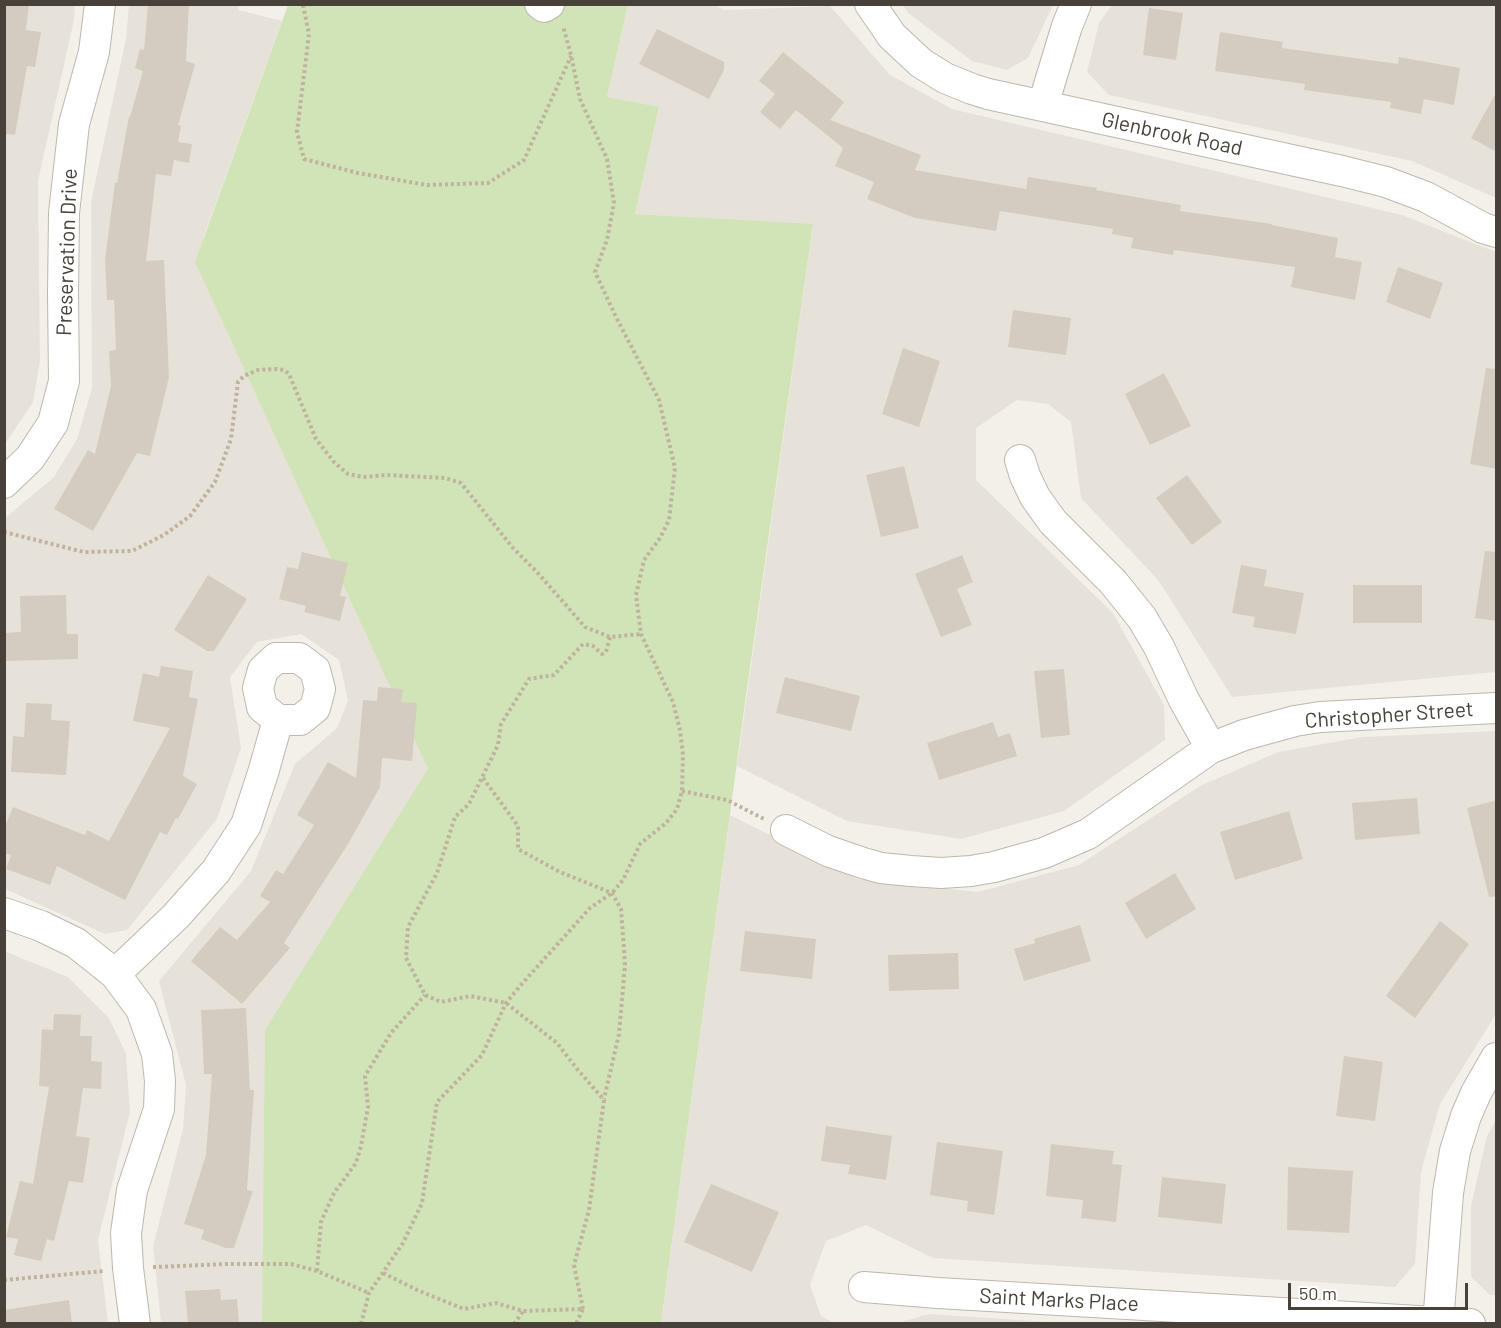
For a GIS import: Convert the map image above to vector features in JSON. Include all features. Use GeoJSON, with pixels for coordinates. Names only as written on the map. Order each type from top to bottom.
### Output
{"type":"FeatureCollection","features":[{"type":"Feature","properties":{"kind":"street","name":"Preservation Drive"},"geometry":{"type":"LineString","coordinates":[[4,483],[30,458],[52,423],[64,381],[64,213],[74,123],[94,52],[100,4]]}},
{"type":"Feature","properties":{"kind":"street"},"geometry":{"type":"LineString","coordinates":[[540,4],[556,15]]}},
{"type":"Feature","properties":{"kind":"street","name":"Glenbrook Road"},"geometry":{"type":"LineString","coordinates":[[870,4],[892,36],[921,63],[945,78],[972,89],[1386,182],[1425,197],[1483,228],[1497,232]]}},
{"type":"Feature","properties":{"kind":"street"},"geometry":{"type":"LineString","coordinates":[[1042,105],[1076,4]]}},
{"type":"Feature","properties":{"kind":"street"},"geometry":{"type":"LineString","coordinates":[[1020,460],[1035,497],[1053,522],[1113,582],[1142,618],[1211,748]]}},
{"type":"Feature","properties":{"kind":"street","name":"Christopher Street"},"geometry":{"type":"LineString","coordinates":[[786,830],[828,851],[882,867],[941,873],[994,867],[1044,853],[1088,834],[1211,748],[1244,735],[1295,721],[1320,717],[1497,708]]}},
{"type":"Feature","properties":{"kind":"street"},"geometry":{"type":"LineString","coordinates":[[114,974],[184,907],[216,871],[246,825],[279,720]]}},
{"type":"Feature","properties":{"kind":"street"},"geometry":{"type":"LineString","coordinates":[[4,913],[41,926],[76,943],[114,974],[141,1009],[157,1054],[160,1081],[159,1109],[132,1190],[126,1233],[135,1323]]}},
{"type":"Feature","properties":{"kind":"street"},"geometry":{"type":"LineString","coordinates":[[1438,1322],[1448,1193],[1455,1151],[1476,1093],[1497,1058]]}},
{"type":"Feature","properties":{"kind":"street","name":"Saint Marks Place"},"geometry":{"type":"LineString","coordinates":[[864,1287],[1470,1323]]}},
{"type":"Feature","properties":{"kind":"path"},"geometry":{"type":"LineString","coordinates":[[303,5],[309,34],[297,132],[304,159],[358,173],[427,185],[488,183],[524,160],[571,55]]}},
{"type":"Feature","properties":{"kind":"path"},"geometry":{"type":"LineString","coordinates":[[361,1323],[369,1293],[404,1243],[422,1203],[437,1102],[482,1055],[506,1004],[520,986],[590,908],[612,893],[624,880],[640,844],[666,823],[677,809],[682,791],[681,730],[673,702],[641,634],[636,595],[644,560],[660,538],[669,520],[675,468],[659,400],[595,272],[607,240],[614,204],[607,159],[580,99],[571,55],[556,15]]}},
{"type":"Feature","properties":{"kind":"path"},"geometry":{"type":"LineString","coordinates":[[4,532],[84,552],[132,550],[164,535],[190,516],[215,482],[231,439],[238,382],[244,376],[258,370],[284,370],[289,374],[316,439],[334,462],[348,474],[363,477],[386,475],[445,478],[460,483],[513,548],[585,627],[610,637],[641,634]]}},
{"type":"Feature","properties":{"kind":"path"},"geometry":{"type":"LineString","coordinates":[[604,1100],[557,1043],[506,1004],[470,996],[441,1002],[425,995],[406,958],[408,927],[437,873],[455,817],[469,804],[483,778],[498,746],[501,724],[529,679],[554,675],[583,644],[593,646],[602,654],[606,652],[610,637]]}},
{"type":"Feature","properties":{"kind":"path"},"geometry":{"type":"LineString","coordinates":[[483,778],[518,826],[518,849],[560,872],[612,893],[621,909],[626,964],[619,1034],[604,1100],[589,1210],[574,1264],[583,1309],[576,1323]]}},
{"type":"Feature","properties":{"kind":"path"},"geometry":{"type":"LineString","coordinates":[[682,791],[727,800],[786,830]]}},
{"type":"Feature","properties":{"kind":"path"},"geometry":{"type":"LineString","coordinates":[[317,1271],[321,1222],[334,1193],[356,1163],[361,1146],[368,1107],[365,1076],[392,1033],[425,995]]}},
{"type":"Feature","properties":{"kind":"path"},"geometry":{"type":"LineString","coordinates":[[223,1265],[291,1264],[317,1271],[369,1293]]}},
{"type":"Feature","properties":{"kind":"path"},"geometry":{"type":"LineString","coordinates":[[383,1273],[464,1309],[496,1303],[523,1311],[583,1309]]}},
{"type":"Feature","properties":{"kind":"path"},"geometry":{"type":"LineString","coordinates":[[514,1323],[523,1311]]}},
{"type":"Feature","properties":{"kind":"shaded area"},"geometry":{"type":"Polygon","coordinates":[[[5,5],[75,5],[74,20],[38,181],[40,361],[33,402],[5,444],[5,5]]]}},
{"type":"Feature","properties":{"kind":"shaded area"},"geometry":{"type":"Polygon","coordinates":[[[129,5],[239,5],[238,10],[282,21],[203,238],[448,752],[294,1323],[161,1323],[153,1246],[183,1129],[186,1085],[159,981],[251,871],[295,764],[337,728],[348,700],[339,660],[301,634],[257,642],[230,677],[241,748],[217,819],[127,930],[105,934],[5,889],[5,518],[54,477],[77,439],[92,388],[91,202],[126,39],[129,5]]]}},
{"type":"Feature","properties":{"kind":"shaded area"},"geometry":{"type":"Polygon","coordinates":[[[628,5],[713,5],[725,10],[830,6],[890,75],[952,109],[1402,215],[1496,252],[1496,672],[1232,697],[1159,581],[1081,498],[1071,422],[1048,404],[1017,400],[976,428],[976,480],[1113,613],[1164,705],[1165,740],[1064,811],[961,839],[847,821],[737,766],[813,225],[635,214],[659,108],[607,97],[628,5]]]}},
{"type":"Feature","properties":{"kind":"shaded area"},"geometry":{"type":"Polygon","coordinates":[[[903,5],[1053,5],[1028,58],[1007,70],[972,61],[908,13],[903,5]]]}},
{"type":"Feature","properties":{"kind":"shaded area"},"geometry":{"type":"Polygon","coordinates":[[[1112,5],[1496,5],[1496,198],[1412,161],[1109,95],[1087,72],[1099,23],[1112,5]]]}},
{"type":"Feature","properties":{"kind":"shaded area"},"geometry":{"type":"Polygon","coordinates":[[[1496,731],[1496,1014],[1440,1104],[1421,1172],[1415,1264],[1395,1287],[933,1258],[866,1225],[826,1241],[810,1285],[821,1316],[834,1323],[661,1324],[730,815],[857,879],[978,892],[1079,865],[1200,786],[1278,752],[1363,737],[1496,731]]]}},
{"type":"Feature","properties":{"kind":"shaded area"},"geometry":{"type":"Polygon","coordinates":[[[4,951],[68,977],[109,1018],[126,1054],[130,1112],[98,1240],[108,1323],[5,1323],[4,951]]]}},
{"type":"Feature","properties":{"kind":"shaded area"},"geometry":{"type":"Polygon","coordinates":[[[1496,1120],[1496,1295],[1490,1295],[1471,1277],[1471,1206],[1487,1136],[1496,1120]]]}},
{"type":"Feature","properties":{"kind":"shaded area"},"geometry":{"type":"Polygon","coordinates":[[[929,1314],[1063,1323],[898,1323],[929,1314]]]}},
{"type":"Feature","properties":{"kind":"green space"},"geometry":{"type":"Polygon","coordinates":[[[288,5],[628,5],[607,97],[659,107],[635,214],[813,224],[661,1323],[262,1323],[265,1030],[428,769],[195,262],[288,5]]]}},
{"type":"Feature","properties":{"kind":"building"},"geometry":{"type":"Polygon","coordinates":[[[4,4],[29,4],[26,30],[41,32],[35,67],[27,66],[15,135],[4,134],[4,4]]]}},
{"type":"Feature","properties":{"kind":"building"},"geometry":{"type":"Polygon","coordinates":[[[148,4],[189,4],[186,61],[195,64],[178,125],[181,126],[178,142],[192,144],[189,163],[174,160],[171,176],[156,174],[146,261],[164,260],[169,377],[150,456],[137,453],[93,531],[54,509],[88,450],[95,454],[111,386],[109,351],[116,350],[114,300],[107,300],[105,260],[115,183],[117,183],[129,116],[143,71],[135,68],[140,49],[144,50],[148,4]]]}},
{"type":"Feature","properties":{"kind":"building"},"geometry":{"type":"Polygon","coordinates":[[[1149,8],[1183,13],[1176,60],[1143,55],[1149,8]]]}},
{"type":"Feature","properties":{"kind":"building"},"geometry":{"type":"Polygon","coordinates":[[[657,29],[724,62],[724,70],[709,99],[639,64],[657,29]]]}},
{"type":"Feature","properties":{"kind":"building"},"geometry":{"type":"Polygon","coordinates":[[[1220,32],[1283,42],[1282,48],[1398,64],[1399,57],[1460,68],[1454,105],[1424,99],[1421,114],[1390,108],[1391,102],[1304,90],[1305,84],[1215,71],[1220,32]]]}},
{"type":"Feature","properties":{"kind":"building"},"geometry":{"type":"Polygon","coordinates":[[[783,52],[844,102],[830,120],[921,155],[915,170],[1026,189],[1028,177],[1097,188],[1096,190],[1181,205],[1180,211],[1272,224],[1338,238],[1335,257],[1362,262],[1355,300],[1291,287],[1295,267],[1174,250],[1173,255],[1131,248],[1133,238],[1112,234],[1113,229],[1000,211],[996,231],[915,218],[867,199],[874,182],[835,166],[843,148],[796,110],[780,129],[760,112],[775,94],[759,81],[783,52]]]}},
{"type":"Feature","properties":{"kind":"building"},"geometry":{"type":"Polygon","coordinates":[[[1497,91],[1497,152],[1471,138],[1497,91]]]}},
{"type":"Feature","properties":{"kind":"building"},"geometry":{"type":"Polygon","coordinates":[[[1398,267],[1443,283],[1430,319],[1386,302],[1398,267]]]}},
{"type":"Feature","properties":{"kind":"building"},"geometry":{"type":"Polygon","coordinates":[[[1013,310],[1071,318],[1066,355],[1008,347],[1013,310]]]}},
{"type":"Feature","properties":{"kind":"building"},"geometry":{"type":"Polygon","coordinates":[[[903,348],[940,361],[919,427],[882,414],[903,348]]]}},
{"type":"Feature","properties":{"kind":"building"},"geometry":{"type":"Polygon","coordinates":[[[1486,368],[1497,369],[1497,469],[1470,464],[1486,368]]]}},
{"type":"Feature","properties":{"kind":"building"},"geometry":{"type":"Polygon","coordinates":[[[1164,373],[1191,426],[1150,445],[1125,394],[1164,373]]]}},
{"type":"Feature","properties":{"kind":"building"},"geometry":{"type":"Polygon","coordinates":[[[904,466],[919,528],[881,537],[866,475],[904,466]]]}},
{"type":"Feature","properties":{"kind":"building"},"geometry":{"type":"Polygon","coordinates":[[[1187,475],[1222,522],[1192,545],[1156,498],[1187,475]]]}},
{"type":"Feature","properties":{"kind":"building"},"geometry":{"type":"Polygon","coordinates":[[[1485,551],[1497,552],[1497,621],[1475,618],[1485,551]]]}},
{"type":"Feature","properties":{"kind":"building"},"geometry":{"type":"Polygon","coordinates":[[[302,552],[348,563],[340,596],[346,597],[340,621],[304,612],[306,606],[279,599],[287,567],[298,569],[302,552]]]}},
{"type":"Feature","properties":{"kind":"building"},"geometry":{"type":"Polygon","coordinates":[[[962,555],[973,582],[957,589],[972,625],[941,637],[915,574],[962,555]]]}},
{"type":"Feature","properties":{"kind":"building"},"geometry":{"type":"Polygon","coordinates":[[[1241,565],[1267,570],[1264,586],[1304,593],[1296,634],[1253,627],[1255,617],[1232,613],[1241,565]]]}},
{"type":"Feature","properties":{"kind":"building"},"geometry":{"type":"Polygon","coordinates":[[[208,575],[247,599],[214,651],[207,651],[174,630],[208,575]]]}},
{"type":"Feature","properties":{"kind":"building"},"geometry":{"type":"Polygon","coordinates":[[[1353,585],[1422,585],[1422,623],[1353,623],[1353,585]]]}},
{"type":"Feature","properties":{"kind":"building"},"geometry":{"type":"Polygon","coordinates":[[[66,595],[67,634],[78,634],[78,659],[4,661],[4,633],[21,632],[20,596],[66,595]]]}},
{"type":"Feature","properties":{"kind":"building"},"geometry":{"type":"Polygon","coordinates":[[[161,666],[193,671],[189,697],[198,699],[183,776],[197,784],[167,835],[160,832],[125,900],[57,866],[50,885],[6,869],[11,855],[4,853],[4,829],[13,807],[85,835],[87,830],[109,841],[170,728],[133,721],[143,673],[159,677],[161,666]]]}},
{"type":"Feature","properties":{"kind":"building"},"geometry":{"type":"Polygon","coordinates":[[[1064,669],[1070,735],[1041,738],[1034,671],[1064,669]]]}},
{"type":"Feature","properties":{"kind":"building"},"geometry":{"type":"Polygon","coordinates":[[[785,677],[860,696],[851,731],[776,713],[785,677]]]}},
{"type":"Feature","properties":{"kind":"building"},"geometry":{"type":"Polygon","coordinates":[[[378,687],[403,689],[401,702],[417,703],[412,761],[382,758],[380,787],[348,844],[284,943],[290,948],[242,1004],[191,961],[220,927],[237,940],[270,902],[260,896],[276,870],[283,874],[314,825],[297,815],[328,762],[356,778],[363,700],[377,701],[378,687]]]}},
{"type":"Feature","properties":{"kind":"building"},"geometry":{"type":"Polygon","coordinates":[[[26,703],[52,704],[51,720],[70,721],[66,775],[11,772],[13,736],[24,737],[26,703]]]}},
{"type":"Feature","properties":{"kind":"building"},"geometry":{"type":"Polygon","coordinates":[[[993,722],[998,737],[1010,733],[1017,756],[939,780],[927,743],[993,722]]]}},
{"type":"Feature","properties":{"kind":"building"},"geometry":{"type":"Polygon","coordinates":[[[1417,798],[1420,834],[1355,840],[1352,803],[1417,798]]]}},
{"type":"Feature","properties":{"kind":"building"},"geometry":{"type":"Polygon","coordinates":[[[1497,800],[1497,896],[1489,897],[1467,808],[1497,800]]]}},
{"type":"Feature","properties":{"kind":"building"},"geometry":{"type":"Polygon","coordinates":[[[1289,811],[1303,859],[1235,880],[1220,832],[1289,811]]]}},
{"type":"Feature","properties":{"kind":"building"},"geometry":{"type":"Polygon","coordinates":[[[1175,873],[1196,909],[1146,939],[1125,903],[1175,873]]]}},
{"type":"Feature","properties":{"kind":"building"},"geometry":{"type":"Polygon","coordinates":[[[1440,921],[1469,944],[1415,1018],[1386,996],[1440,921]]]}},
{"type":"Feature","properties":{"kind":"building"},"geometry":{"type":"Polygon","coordinates":[[[1080,925],[1091,961],[1024,981],[1014,949],[1035,943],[1034,939],[1080,925]]]}},
{"type":"Feature","properties":{"kind":"building"},"geometry":{"type":"Polygon","coordinates":[[[745,931],[816,939],[812,979],[740,971],[745,931]]]}},
{"type":"Feature","properties":{"kind":"building"},"geometry":{"type":"Polygon","coordinates":[[[958,953],[959,989],[889,991],[888,955],[958,953]]]}},
{"type":"Feature","properties":{"kind":"building"},"geometry":{"type":"Polygon","coordinates":[[[246,1008],[250,1090],[254,1090],[247,1190],[253,1191],[234,1248],[226,1248],[201,1239],[204,1230],[184,1224],[206,1155],[212,1074],[204,1074],[201,1010],[246,1008]]]}},
{"type":"Feature","properties":{"kind":"building"},"geometry":{"type":"Polygon","coordinates":[[[54,1014],[81,1015],[80,1036],[92,1036],[91,1061],[102,1062],[101,1089],[83,1088],[76,1136],[90,1138],[83,1183],[69,1181],[54,1241],[47,1239],[41,1261],[14,1255],[18,1239],[6,1237],[20,1181],[33,1184],[49,1087],[39,1086],[42,1029],[53,1030],[54,1014]]]}},
{"type":"Feature","properties":{"kind":"building"},"geometry":{"type":"Polygon","coordinates":[[[1344,1056],[1383,1062],[1375,1121],[1336,1116],[1344,1056]]]}},
{"type":"Feature","properties":{"kind":"building"},"geometry":{"type":"Polygon","coordinates":[[[826,1126],[892,1136],[886,1180],[848,1174],[850,1165],[821,1161],[826,1126]]]}},
{"type":"Feature","properties":{"kind":"building"},"geometry":{"type":"Polygon","coordinates":[[[937,1142],[1003,1151],[994,1215],[967,1211],[968,1201],[930,1195],[937,1142]]]}},
{"type":"Feature","properties":{"kind":"building"},"geometry":{"type":"Polygon","coordinates":[[[1051,1144],[1114,1151],[1112,1164],[1122,1165],[1116,1222],[1081,1218],[1083,1200],[1046,1196],[1051,1144]]]}},
{"type":"Feature","properties":{"kind":"building"},"geometry":{"type":"Polygon","coordinates":[[[1288,1167],[1353,1171],[1349,1233],[1287,1230],[1288,1167]]]}},
{"type":"Feature","properties":{"kind":"building"},"geometry":{"type":"Polygon","coordinates":[[[1162,1177],[1226,1184],[1222,1224],[1158,1217],[1162,1177]]]}},
{"type":"Feature","properties":{"kind":"building"},"geometry":{"type":"Polygon","coordinates":[[[711,1184],[779,1212],[752,1272],[684,1242],[711,1184]]]}},
{"type":"Feature","properties":{"kind":"building"},"geometry":{"type":"Polygon","coordinates":[[[220,1289],[221,1300],[237,1299],[239,1323],[188,1323],[185,1291],[220,1289]]]}},
{"type":"Feature","properties":{"kind":"building"},"geometry":{"type":"Polygon","coordinates":[[[69,1300],[72,1323],[4,1323],[4,1310],[69,1300]]]}}]}
